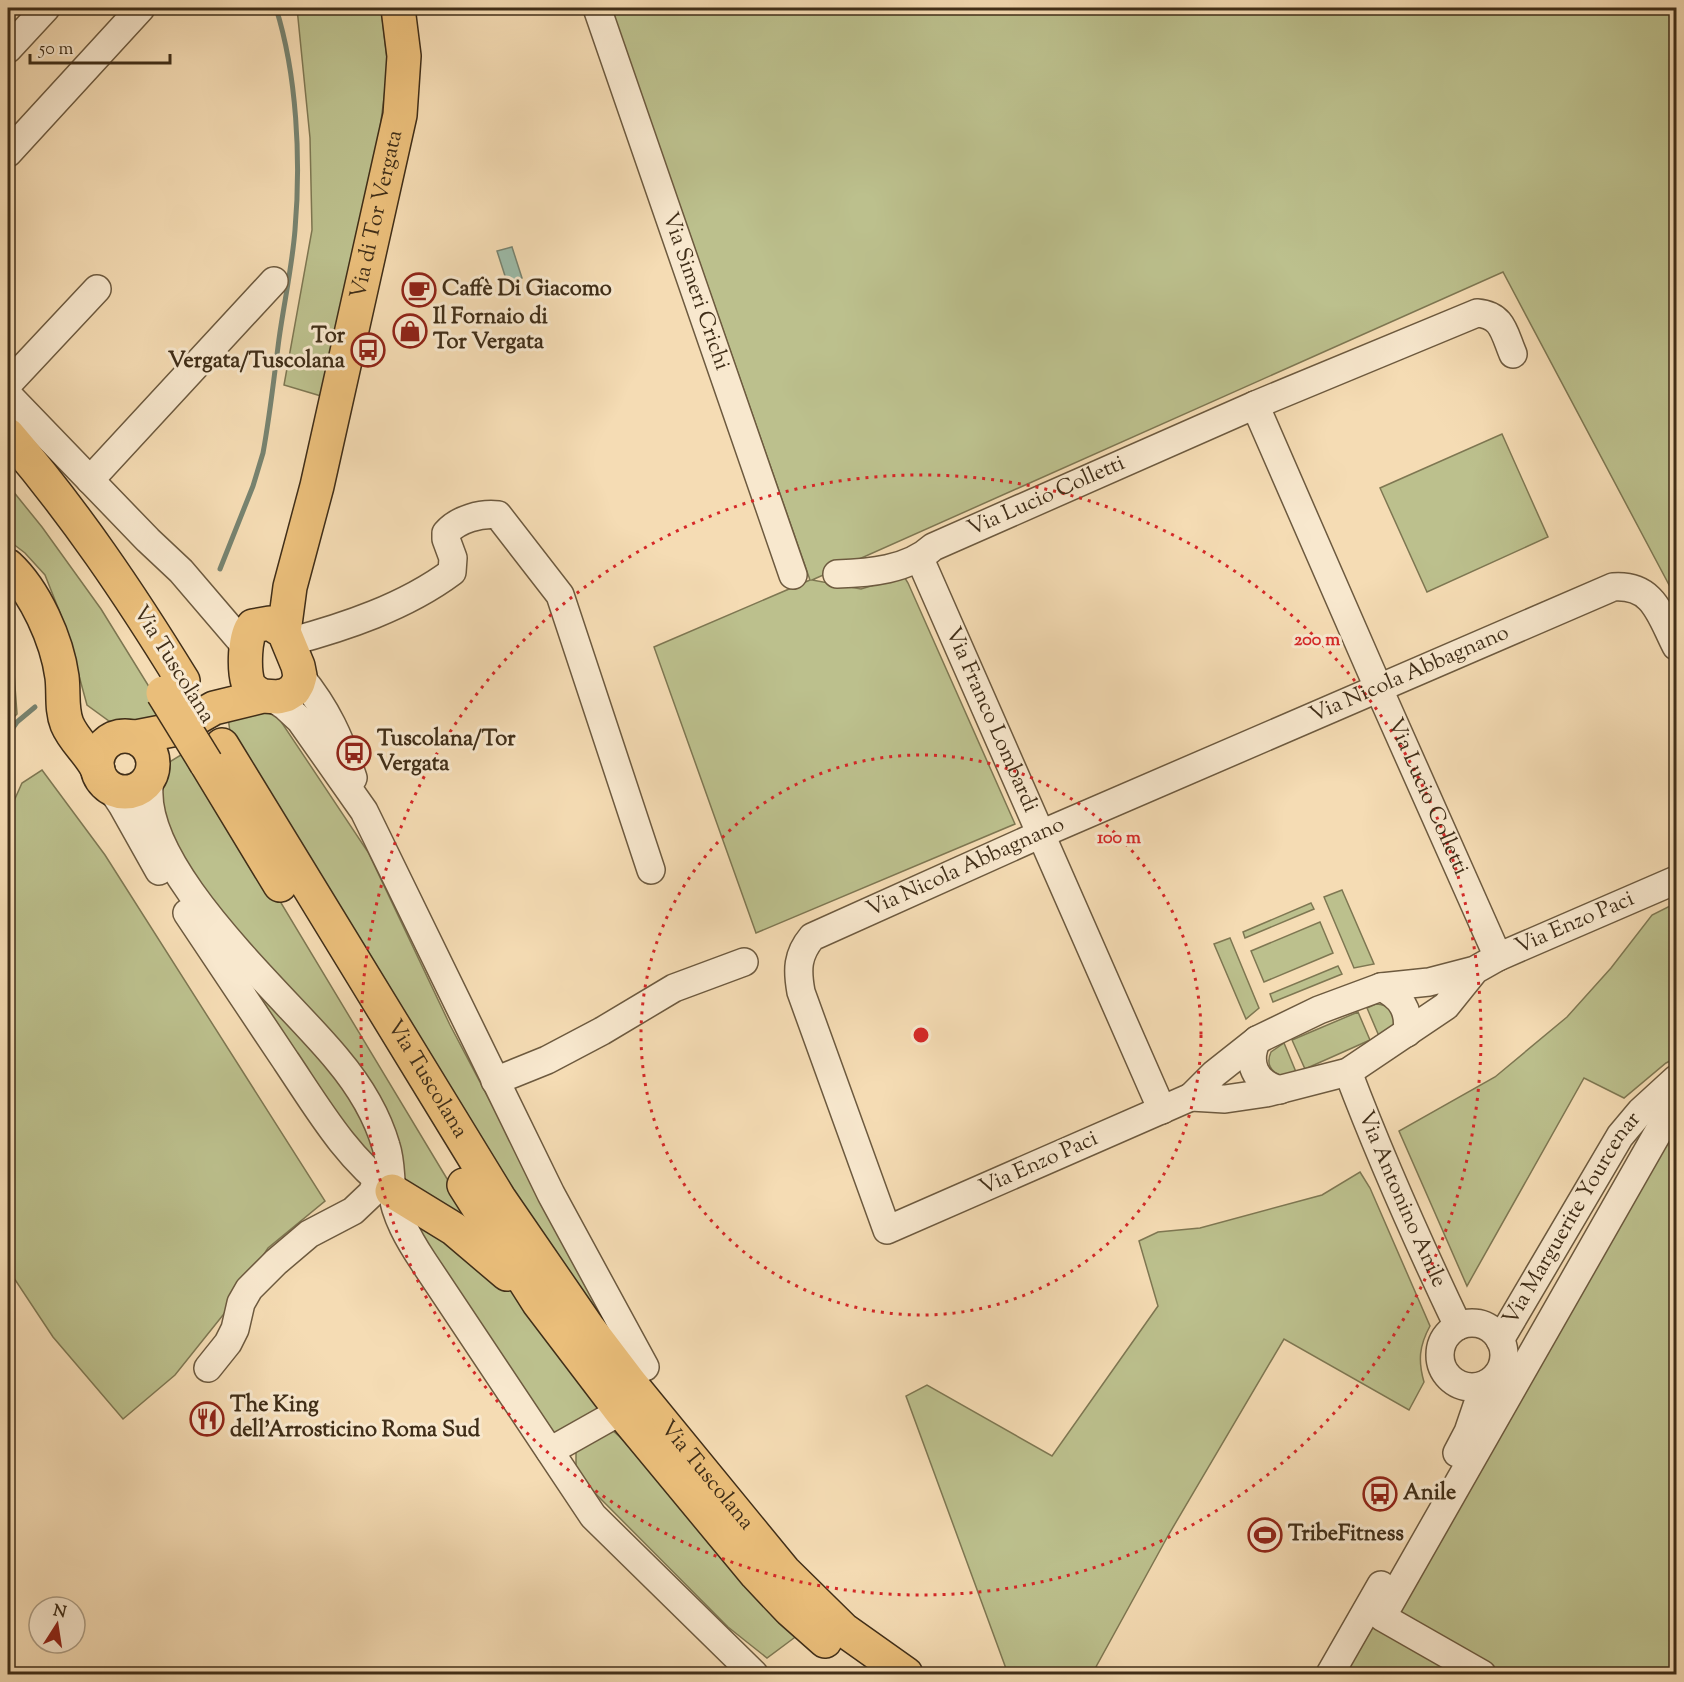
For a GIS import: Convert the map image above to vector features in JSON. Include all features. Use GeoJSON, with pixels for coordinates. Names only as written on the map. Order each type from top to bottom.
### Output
{"type":"FeatureCollection","features":[{"type":"Feature","properties":{"kind":"main road","name":"Via di Tor Vergata"},"geometry":{"type":"LineString","coordinates":[[265,638],[290,587],[317,486],[398,126],[404,73],[398,8]]}},
{"type":"Feature","properties":{"kind":"main road","name":"Via Tuscolana"},"geometry":{"type":"LineString","coordinates":[[8,435],[56,494],[114,572],[173,687],[492,1231],[538,1302],[621,1411],[701,1510],[767,1586],[811,1629],[867,1674]]}},
{"type":"Feature","properties":{"kind":"main road","name":"Via Tuscolana"},"geometry":{"type":"LineString","coordinates":[[8,469],[173,687]]}},
{"type":"Feature","properties":{"kind":"main road"},"geometry":{"type":"LineString","coordinates":[[8,566],[31,594],[53,640],[62,680],[67,724],[104,779],[125,792],[144,786],[195,719],[231,689],[265,638]]}},
{"type":"Feature","properties":{"kind":"main road"},"geometry":{"type":"LineString","coordinates":[[104,779],[98,755],[107,742],[195,719],[267,696],[286,695],[294,690],[300,676],[298,666],[265,638]]}},
{"type":"Feature","properties":{"kind":"main road"},"geometry":{"type":"LineString","coordinates":[[265,638],[248,684],[256,693],[267,696]]}},
{"type":"Feature","properties":{"kind":"main road"},"geometry":{"type":"LineString","coordinates":[[62,680],[90,722],[107,732],[128,737],[148,746],[154,760],[152,773]]}},
{"type":"Feature","properties":{"kind":"main road","name":"Via Tuscolana"},"geometry":{"type":"LineString","coordinates":[[214,754],[377,1002],[518,1228],[610,1358],[765,1549],[819,1607],[850,1635],[906,1674]]}},
{"type":"Feature","properties":{"kind":"main road"},"geometry":{"type":"LineString","coordinates":[[384,1186],[454,1229],[538,1302]]}},
{"type":"Feature","properties":{"kind":"main road"},"geometry":{"type":"LineString","coordinates":[[645,1367],[716,1488]]}},
{"type":"Feature","properties":{"kind":"street"},"geometry":{"type":"LineString","coordinates":[[8,49],[46,8]]}},
{"type":"Feature","properties":{"kind":"street"},"geometry":{"type":"LineString","coordinates":[[8,153],[141,8]]}},
{"type":"Feature","properties":{"kind":"street","name":"Via Simeri Crichi"},"geometry":{"type":"LineString","coordinates":[[597,8],[793,575]]}},
{"type":"Feature","properties":{"kind":"street"},"geometry":{"type":"LineString","coordinates":[[90,480],[274,281]]}},
{"type":"Feature","properties":{"kind":"street"},"geometry":{"type":"LineString","coordinates":[[8,384],[97,289]]}},
{"type":"Feature","properties":{"kind":"street","name":"Via Lucio Colletti"},"geometry":{"type":"LineString","coordinates":[[837,574],[872,572],[920,559],[933,547],[1255,405],[1477,313],[1490,314],[1499,321],[1513,354]]}},
{"type":"Feature","properties":{"kind":"street"},"geometry":{"type":"LineString","coordinates":[[8,395],[181,571],[209,604],[265,638],[327,631],[366,617],[435,585],[452,572],[453,558],[446,539],[452,526],[483,514],[498,514],[560,595],[651,870]]}},
{"type":"Feature","properties":{"kind":"street","name":"Via Lucio Colletti"},"geometry":{"type":"LineString","coordinates":[[1255,405],[1378,687],[1486,963]]}},
{"type":"Feature","properties":{"kind":"street","name":"Via Franco Lombardi"},"geometry":{"type":"LineString","coordinates":[[920,559],[1162,1110]]}},
{"type":"Feature","properties":{"kind":"street"},"geometry":{"type":"LineString","coordinates":[[181,571],[265,638]]}},
{"type":"Feature","properties":{"kind":"street","name":"Via Nicola Abbagnano"},"geometry":{"type":"LineString","coordinates":[[887,1230],[801,992],[799,960],[804,947],[812,937],[1378,687],[1613,588],[1625,586],[1638,589],[1647,595],[1655,604],[1677,646]]}},
{"type":"Feature","properties":{"kind":"street"},"geometry":{"type":"LineString","coordinates":[[300,676],[319,699],[336,731],[364,811],[495,1081],[551,1194],[645,1367]]}},
{"type":"Feature","properties":{"kind":"street"},"geometry":{"type":"LineString","coordinates":[[267,696],[286,707],[300,720],[364,811]]}},
{"type":"Feature","properties":{"kind":"street"},"geometry":{"type":"LineString","coordinates":[[152,773],[148,793],[152,818],[177,873],[220,929],[321,1040],[353,1080],[384,1138],[390,1161],[384,1186],[372,1193],[353,1211],[309,1234],[249,1289],[241,1303],[235,1329],[208,1368]]}},
{"type":"Feature","properties":{"kind":"street"},"geometry":{"type":"LineString","coordinates":[[104,779],[127,813],[155,866],[293,1071],[358,1162],[384,1186],[416,1252],[593,1516],[754,1674]]}},
{"type":"Feature","properties":{"kind":"street","name":"Via Enzo Paci"},"geometry":{"type":"LineString","coordinates":[[887,1230],[1191,1098],[1214,1074],[1257,1040],[1319,1010],[1381,987],[1429,982],[1486,963],[1677,880]]}},
{"type":"Feature","properties":{"kind":"street"},"geometry":{"type":"LineString","coordinates":[[495,1081],[547,1060],[602,1031],[674,988],[744,962]]}},
{"type":"Feature","properties":{"kind":"street","name":"Via Enzo Paci"},"geometry":{"type":"LineString","coordinates":[[1191,1098],[1225,1099],[1280,1090],[1348,1072],[1446,1006],[1486,963]]}},
{"type":"Feature","properties":{"kind":"street"},"geometry":{"type":"LineString","coordinates":[[1381,987],[1392,992],[1401,1000],[1409,1022],[1407,1034]]}},
{"type":"Feature","properties":{"kind":"street"},"geometry":{"type":"LineString","coordinates":[[1257,1040],[1253,1050],[1254,1071],[1269,1087],[1280,1090]]}},
{"type":"Feature","properties":{"kind":"street","name":"Via Antonino Anile"},"geometry":{"type":"LineString","coordinates":[[1348,1072],[1384,1165],[1458,1326]]}},
{"type":"Feature","properties":{"kind":"street","name":"Via Marguerite Yourcenar"},"geometry":{"type":"LineString","coordinates":[[1500,1340],[1620,1137],[1641,1111],[1677,1079]]}},
{"type":"Feature","properties":{"kind":"street"},"geometry":{"type":"LineString","coordinates":[[1482,1674],[1382,1617],[1677,1101]]}},
{"type":"Feature","properties":{"kind":"street"},"geometry":{"type":"LineString","coordinates":[[1468,1323],[1485,1326],[1491,1329],[1500,1340],[1504,1353],[1502,1366],[1496,1377],[1484,1385],[1464,1386],[1446,1374],[1441,1364],[1440,1353],[1449,1333],[1458,1326],[1468,1323]]}},
{"type":"Feature","properties":{"kind":"street"},"geometry":{"type":"LineString","coordinates":[[1330,1674],[1468,1432],[1484,1385]]}},
{"type":"Feature","properties":{"kind":"street"},"geometry":{"type":"LineString","coordinates":[[550,1451],[621,1411]]}},
{"type":"Feature","properties":{"kind":"green space"},"geometry":{"type":"Polygon","coordinates":[[[297,8],[381,8],[388,67],[375,167],[321,396],[284,385],[312,230],[310,138],[297,8]]]}},
{"type":"Feature","properties":{"kind":"green space"},"geometry":{"type":"Polygon","coordinates":[[[611,8],[1676,8],[1676,598],[1503,272],[812,580],[861,589],[905,578],[1015,824],[756,933],[654,647],[810,580],[611,8]]]}},
{"type":"Feature","properties":{"kind":"green space"},"geometry":{"type":"Polygon","coordinates":[[[1502,434],[1548,537],[1427,592],[1380,488],[1502,434]]]}},
{"type":"Feature","properties":{"kind":"green space"},"geometry":{"type":"Polygon","coordinates":[[[8,485],[42,527],[101,609],[169,719],[139,726],[109,721],[87,705],[66,628],[45,575],[25,553],[8,540],[8,485]]]}},
{"type":"Feature","properties":{"kind":"green space"},"geometry":{"type":"Polygon","coordinates":[[[8,637],[12,646],[17,714],[8,723],[8,637]]]}},
{"type":"Feature","properties":{"kind":"green space"},"geometry":{"type":"Polygon","coordinates":[[[259,709],[278,717],[368,852],[450,1025],[606,1322],[604,1329],[525,1223],[230,732],[228,717],[259,709]]]}},
{"type":"Feature","properties":{"kind":"green space"},"geometry":{"type":"Polygon","coordinates":[[[189,750],[467,1212],[463,1216],[413,1189],[401,1176],[395,1149],[183,872],[160,807],[160,782],[171,761],[189,750]]]}},
{"type":"Feature","properties":{"kind":"green space"},"geometry":{"type":"Polygon","coordinates":[[[42,770],[105,855],[325,1201],[268,1248],[227,1310],[175,1375],[123,1419],[53,1337],[8,1269],[9,812],[22,783],[42,770]]]}},
{"type":"Feature","properties":{"kind":"green space"},"geometry":{"type":"Polygon","coordinates":[[[1342,890],[1374,964],[1354,968],[1324,897],[1342,890]]]}},
{"type":"Feature","properties":{"kind":"green space"},"geometry":{"type":"Polygon","coordinates":[[[1311,903],[1314,909],[1245,938],[1243,932],[1311,903]]]}},
{"type":"Feature","properties":{"kind":"green space"},"geometry":{"type":"Polygon","coordinates":[[[1676,903],[1676,1058],[1666,1063],[1624,1098],[1584,1078],[1467,1286],[1399,1131],[1495,1077],[1567,1017],[1611,968],[1652,915],[1676,903]]]}},
{"type":"Feature","properties":{"kind":"green space"},"geometry":{"type":"Polygon","coordinates":[[[1320,922],[1333,953],[1264,982],[1251,951],[1320,922]]]}},
{"type":"Feature","properties":{"kind":"green space"},"geometry":{"type":"Polygon","coordinates":[[[1230,938],[1259,1008],[1246,1019],[1214,944],[1230,938]]]}},
{"type":"Feature","properties":{"kind":"green space"},"geometry":{"type":"Polygon","coordinates":[[[211,940],[337,1071],[380,1150],[377,1166],[350,1139],[211,940]]]}},
{"type":"Feature","properties":{"kind":"green space"},"geometry":{"type":"Polygon","coordinates":[[[1338,966],[1342,974],[1273,1002],[1270,994],[1338,966]]]}},
{"type":"Feature","properties":{"kind":"green space"},"geometry":{"type":"Polygon","coordinates":[[[1376,1004],[1389,1008],[1395,1019],[1392,1028],[1379,1036],[1367,1008],[1376,1004]]]}},
{"type":"Feature","properties":{"kind":"green space"},"geometry":{"type":"Polygon","coordinates":[[[1358,1012],[1370,1040],[1305,1069],[1292,1040],[1358,1012]]]}},
{"type":"Feature","properties":{"kind":"green space"},"geometry":{"type":"Polygon","coordinates":[[[1284,1043],[1296,1072],[1282,1076],[1272,1070],[1269,1060],[1271,1052],[1284,1043]]]}},
{"type":"Feature","properties":{"kind":"green space"},"geometry":{"type":"Polygon","coordinates":[[[1676,1112],[1676,1674],[1344,1674],[1676,1112]]]}},
{"type":"Feature","properties":{"kind":"green space"},"geometry":{"type":"Polygon","coordinates":[[[1360,1172],[1370,1188],[1430,1326],[1421,1354],[1424,1382],[1409,1410],[1284,1339],[1169,1534],[1092,1674],[1008,1674],[906,1396],[927,1385],[1052,1456],[1158,1306],[1139,1241],[1158,1232],[1200,1228],[1322,1195],[1360,1172]]]}},
{"type":"Feature","properties":{"kind":"green space"},"geometry":{"type":"Polygon","coordinates":[[[413,1222],[471,1252],[516,1296],[601,1410],[556,1436],[413,1222]]]}},
{"type":"Feature","properties":{"kind":"green space"},"geometry":{"type":"Polygon","coordinates":[[[612,1430],[798,1635],[767,1658],[728,1627],[576,1474],[576,1448],[612,1430]]]}},
{"type":"Feature","properties":{"kind":"shaded area"},"geometry":{"type":"Polygon","coordinates":[[[512,247],[522,278],[507,282],[497,251],[512,247]]]}},
{"type":"Feature","properties":{"kind":"waterway"},"geometry":{"type":"LineString","coordinates":[[220,569],[253,486],[263,453],[294,244],[298,175],[296,118],[289,61],[276,8]]}},
{"type":"Feature","properties":{"kind":"waterway"},"geometry":{"type":"LineString","coordinates":[[8,735],[17,722],[35,707]]}},
{"type":"Feature","properties":{"kind":"place","name":"Caffè Di Giacomo"},"geometry":{"type":"Point","coordinates":[419,290]}},
{"type":"Feature","properties":{"kind":"place","name":"Il Fornaio di Tor Vergata"},"geometry":{"type":"Point","coordinates":[410,331]}},
{"type":"Feature","properties":{"kind":"place","name":"Tor Vergata/Tuscolana"},"geometry":{"type":"Point","coordinates":[368,350]}},
{"type":"Feature","properties":{"kind":"place","name":"Tuscolana/Tor Vergata"},"geometry":{"type":"Point","coordinates":[354,753]}},
{"type":"Feature","properties":{"kind":"place","name":"The King dell'Arrosticino Roma Sud"},"geometry":{"type":"Point","coordinates":[207,1419]}},
{"type":"Feature","properties":{"kind":"place","name":"Anile"},"geometry":{"type":"Point","coordinates":[1380,1494]}},
{"type":"Feature","properties":{"kind":"place","name":"TribeFitness"},"geometry":{"type":"Point","coordinates":[1265,1535]}}]}
